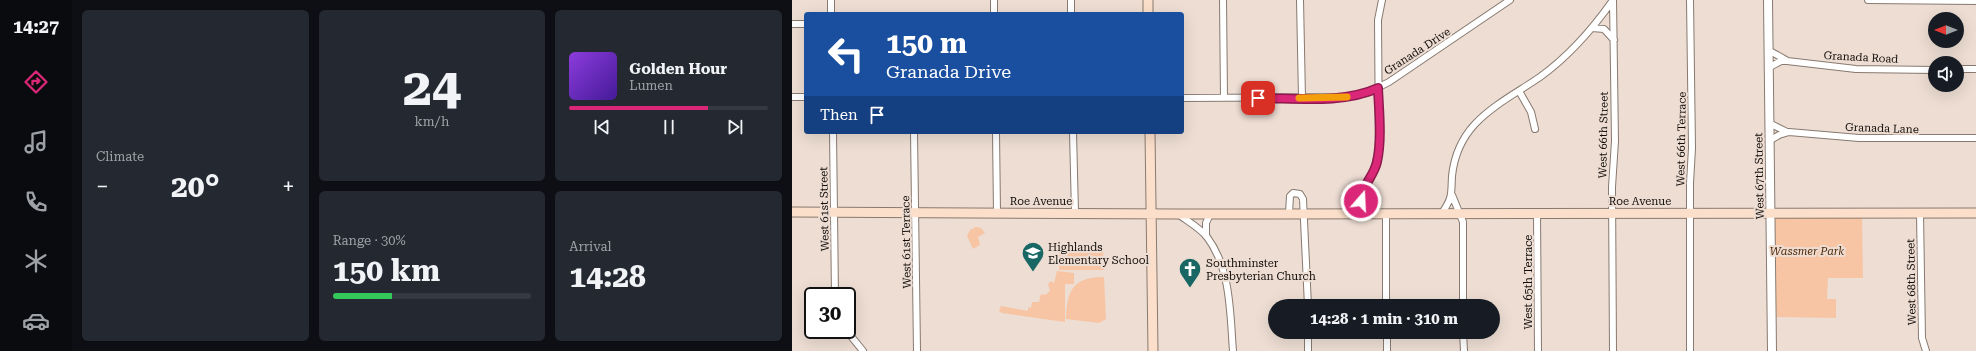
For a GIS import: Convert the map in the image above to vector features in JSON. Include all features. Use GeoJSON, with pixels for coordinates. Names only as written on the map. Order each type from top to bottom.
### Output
{"type":"FeatureCollection","features":[{"type":"Feature","properties":{"kind":"main road"},"geometry":{"type":"LineString","coordinates":[[1148,0],[1148,12]]}},
{"type":"Feature","properties":{"kind":"main road"},"geometry":{"type":"LineString","coordinates":[[1150,134],[1153,351]]}},
{"type":"Feature","properties":{"kind":"main road","name":"Roe Avenue"},"geometry":{"type":"LineString","coordinates":[[792,212],[1152,214],[1770,212],[1976,213]]}},
{"type":"Feature","properties":{"kind":"street"},"geometry":{"type":"LineString","coordinates":[[831,0],[831,12]]}},
{"type":"Feature","properties":{"kind":"street"},"geometry":{"type":"LineString","coordinates":[[994,0],[994,12]]}},
{"type":"Feature","properties":{"kind":"street"},"geometry":{"type":"LineString","coordinates":[[1071,0],[1071,12]]}},
{"type":"Feature","properties":{"kind":"street"},"geometry":{"type":"LineString","coordinates":[[1223,0],[1224,98]]}},
{"type":"Feature","properties":{"kind":"street"},"geometry":{"type":"LineString","coordinates":[[1300,0],[1302,98]]}},
{"type":"Feature","properties":{"kind":"street"},"geometry":{"type":"LineString","coordinates":[[1350,213],[1361,195],[1377,161],[1379,142],[1378,20],[1382,0]]}},
{"type":"Feature","properties":{"kind":"street","name":"Granada Drive"},"geometry":{"type":"LineString","coordinates":[[1184,98],[1302,98],[1344,97],[1359,95],[1389,82],[1433,54],[1510,0]]}},
{"type":"Feature","properties":{"kind":"street"},"geometry":{"type":"LineString","coordinates":[[1442,213],[1452,195],[1455,161],[1465,138],[1485,114],[1518,92],[1570,53],[1592,28],[1613,0]]}},
{"type":"Feature","properties":{"kind":"street","name":"West 66th Street"},"geometry":{"type":"LineString","coordinates":[[1613,0],[1615,141],[1612,213],[1613,351]]}},
{"type":"Feature","properties":{"kind":"street","name":"West 66th Terrace"},"geometry":{"type":"LineString","coordinates":[[1690,0],[1692,148],[1690,213],[1690,351]]}},
{"type":"Feature","properties":{"kind":"street","name":"West 67th Street"},"geometry":{"type":"LineString","coordinates":[[1768,0],[1772,351]]}},
{"type":"Feature","properties":{"kind":"street"},"geometry":{"type":"LineString","coordinates":[[1868,0],[1976,1]]}},
{"type":"Feature","properties":{"kind":"street"},"geometry":{"type":"LineString","coordinates":[[792,24],[804,24]]}},
{"type":"Feature","properties":{"kind":"street"},"geometry":{"type":"LineString","coordinates":[[1592,28],[1604,29],[1614,40]]}},
{"type":"Feature","properties":{"kind":"street","name":"Granada Road"},"geometry":{"type":"LineString","coordinates":[[1768,50],[1787,61]]}},
{"type":"Feature","properties":{"kind":"street","name":"Granada Road"},"geometry":{"type":"LineString","coordinates":[[1768,68],[1787,61],[1856,69],[1928,70]]}},
{"type":"Feature","properties":{"kind":"street"},"geometry":{"type":"LineString","coordinates":[[1964,69],[1976,69]]}},
{"type":"Feature","properties":{"kind":"street"},"geometry":{"type":"LineString","coordinates":[[1518,92],[1531,112],[1536,129]]}},
{"type":"Feature","properties":{"kind":"street"},"geometry":{"type":"LineString","coordinates":[[792,97],[804,97]]}},
{"type":"Feature","properties":{"kind":"street","name":"Granada Lane"},"geometry":{"type":"LineString","coordinates":[[1769,123],[1788,132]]}},
{"type":"Feature","properties":{"kind":"street","name":"Granada Lane"},"geometry":{"type":"LineString","coordinates":[[1769,141],[1779,134],[1788,132],[1859,138],[1976,138]]}},
{"type":"Feature","properties":{"kind":"street","name":"West 61st Street"},"geometry":{"type":"LineString","coordinates":[[833,134],[835,287]]}},
{"type":"Feature","properties":{"kind":"street","name":"West 61st Terrace"},"geometry":{"type":"LineString","coordinates":[[914,134],[917,351]]}},
{"type":"Feature","properties":{"kind":"street"},"geometry":{"type":"LineString","coordinates":[[996,134],[997,213]]}},
{"type":"Feature","properties":{"kind":"street"},"geometry":{"type":"LineString","coordinates":[[1073,134],[1075,213]]}},
{"type":"Feature","properties":{"kind":"street"},"geometry":{"type":"LineString","coordinates":[[1289,213],[1289,198],[1291,194],[1296,193],[1302,195],[1308,299]]}},
{"type":"Feature","properties":{"kind":"street"},"geometry":{"type":"LineString","coordinates":[[1361,195],[1362,204],[1367,213]]}},
{"type":"Feature","properties":{"kind":"street"},"geometry":{"type":"LineString","coordinates":[[1452,195],[1461,213],[1463,222],[1463,299]]}},
{"type":"Feature","properties":{"kind":"street"},"geometry":{"type":"LineString","coordinates":[[1386,213],[1386,299]]}},
{"type":"Feature","properties":{"kind":"street","name":"West 65th Terrace"},"geometry":{"type":"LineString","coordinates":[[1537,213],[1538,351]]}},
{"type":"Feature","properties":{"kind":"street","name":"West 68th Street"},"geometry":{"type":"LineString","coordinates":[[1920,213],[1922,338],[1926,351]]}},
{"type":"Feature","properties":{"kind":"street"},"geometry":{"type":"LineString","coordinates":[[1178,214],[1206,236],[1215,252],[1226,282],[1233,351]]}},
{"type":"Feature","properties":{"kind":"street"},"geometry":{"type":"LineString","coordinates":[[1206,236],[1206,223],[1210,214]]}},
{"type":"Feature","properties":{"kind":"street"},"geometry":{"type":"LineString","coordinates":[[853,339],[863,351]]}},
{"type":"Feature","properties":{"kind":"street"},"geometry":{"type":"LineString","coordinates":[[1308,339],[1308,351]]}},
{"type":"Feature","properties":{"kind":"street"},"geometry":{"type":"LineString","coordinates":[[1387,339],[1387,351]]}},
{"type":"Feature","properties":{"kind":"street"},"geometry":{"type":"LineString","coordinates":[[1463,339],[1464,351]]}},
{"type":"Feature","properties":{"kind":"green space","name":"Wassmer Park"},"geometry":{"type":"Polygon","coordinates":[[[1777,217],[1862,217],[1863,278],[1828,278],[1827,299],[1836,299],[1836,318],[1773,317],[1773,221],[1777,217]]]}},
{"type":"Feature","properties":{"kind":"green space"},"geometry":{"type":"Polygon","coordinates":[[[976,227],[981,228],[985,233],[978,237],[980,245],[973,249],[967,236],[970,230],[976,227]]]}},
{"type":"Feature","properties":{"kind":"green space"},"geometry":{"type":"Polygon","coordinates":[[[1059,249],[1103,250],[1104,270],[1059,270],[1059,249]]]}},
{"type":"Feature","properties":{"kind":"green space"},"geometry":{"type":"Polygon","coordinates":[[[1057,271],[1074,273],[1074,284],[1065,284],[1065,322],[1002,313],[999,311],[1001,306],[1028,311],[1028,307],[1031,308],[1032,302],[1039,302],[1041,294],[1045,295],[1050,291],[1048,284],[1051,281],[1054,283],[1057,271]]]}},
{"type":"Feature","properties":{"kind":"green space"},"geometry":{"type":"Polygon","coordinates":[[[1104,277],[1106,319],[1099,323],[1066,319],[1068,300],[1074,287],[1085,279],[1104,277]]]}},
{"type":"Feature","properties":{"kind":"slow traffic"},"geometry":{"type":"LineString","coordinates":[[1299,98],[1347,97]]}},
{"type":"Feature","properties":{"kind":"place","name":"Highlands Elementary School"},"geometry":{"type":"Point","coordinates":[1033,272]}},
{"type":"Feature","properties":{"kind":"place","name":"Southminster Presbyterian Church"},"geometry":{"type":"Point","coordinates":[1190,288]}},
{"type":"Feature","properties":{"kind":"route"},"geometry":{"type":"LineString","coordinates":[[1258,98],[1344,97],[1367,93],[1378,88],[1379,150],[1373,174],[1361,195],[1361,201]]}}]}
